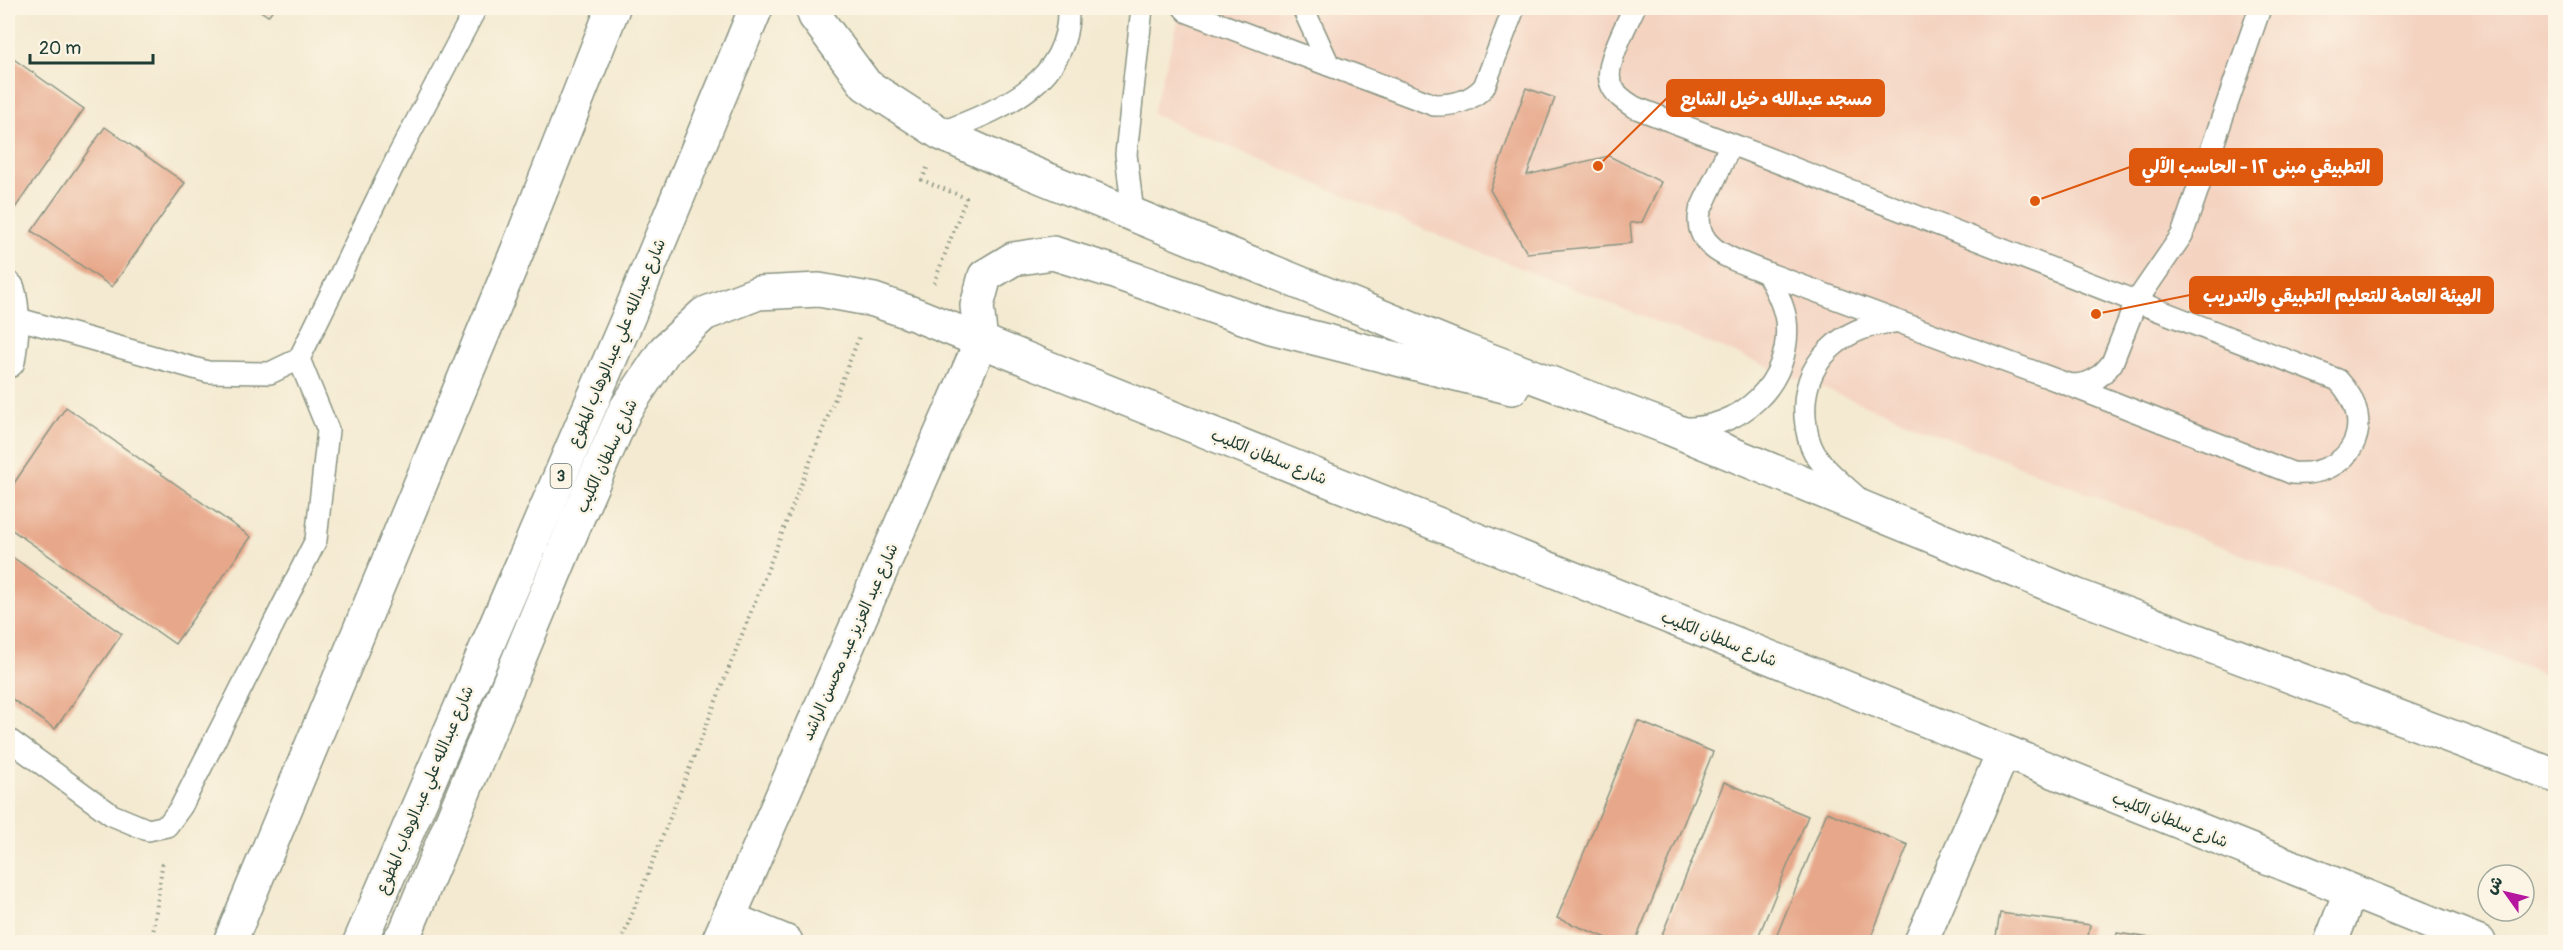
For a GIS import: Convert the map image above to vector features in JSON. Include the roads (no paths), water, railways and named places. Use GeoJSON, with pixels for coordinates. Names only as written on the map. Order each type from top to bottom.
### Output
{"type":"FeatureCollection","features":[{"type":"Feature","properties":{"kind":"street"},"geometry":{"type":"LineString","coordinates":[[230,942],[516,254],[613,8]]}},
{"type":"Feature","properties":{"kind":"street","name":"شارع عبدالله علي عبدالوهاب المطوع"},"geometry":{"type":"LineString","coordinates":[[360,942],[627,321],[756,8]]}},
{"type":"Feature","properties":{"kind":"street"},"geometry":{"type":"LineString","coordinates":[[812,8],[815,16],[866,85],[940,133],[1463,350],[1669,428],[2086,599],[2556,776]]}},
{"type":"Feature","properties":{"kind":"street"},"geometry":{"type":"LineString","coordinates":[[981,342],[977,306],[985,276],[1014,259],[1053,254],[1114,272],[1271,327],[1669,428]]}},
{"type":"Feature","properties":{"kind":"street","name":"شارع سلطان الكليب"},"geometry":{"type":"LineString","coordinates":[[398,942],[406,931],[577,519],[625,411],[665,350],[704,314],[758,293],[819,290],[874,300],[981,342],[2479,942]]}},
{"type":"Feature","properties":{"kind":"street"},"geometry":{"type":"LineString","coordinates":[[8,361],[12,336],[10,303]]}},
{"type":"Feature","properties":{"kind":"street","name":"شارع عبد العزيز عبد محسن الراشد"},"geometry":{"type":"LineString","coordinates":[[723,930],[981,342]]}},
{"type":"Feature","properties":{"kind":"street"},"geometry":{"type":"LineString","coordinates":[[1921,942],[2003,753]]}},
{"type":"Feature","properties":{"kind":"street"},"geometry":{"type":"LineString","coordinates":[[2331,942],[2350,892]]}},
{"type":"Feature","properties":{"kind":"street"},"geometry":{"type":"LineString","coordinates":[[723,930],[786,942]]}},
{"type":"Feature","properties":{"kind":"lane"},"geometry":{"type":"LineString","coordinates":[[10,303],[208,372],[270,373],[299,359],[398,156],[476,8]]}},
{"type":"Feature","properties":{"kind":"lane"},"geometry":{"type":"LineString","coordinates":[[940,133],[1009,104],[1033,87],[1049,68],[1060,49],[1066,31],[1068,8]]}},
{"type":"Feature","properties":{"kind":"lane"},"geometry":{"type":"LineString","coordinates":[[1133,214],[1126,154],[1142,8]]}},
{"type":"Feature","properties":{"kind":"lane"},"geometry":{"type":"LineString","coordinates":[[1184,8],[1188,12],[1434,105],[1452,105],[1477,95],[1484,87],[1514,8]]}},
{"type":"Feature","properties":{"kind":"lane"},"geometry":{"type":"LineString","coordinates":[[1303,8],[1329,65]]}},
{"type":"Feature","properties":{"kind":"lane"},"geometry":{"type":"LineString","coordinates":[[1634,8],[1611,65],[1609,77],[1616,92],[1634,107],[1731,144],[2338,380],[2349,392],[2356,406],[2358,422],[2356,438],[2349,452],[2338,464],[2323,471],[2308,474],[2292,473],[2064,383],[1767,273],[1721,253],[1708,244],[1698,223],[1700,211],[1731,144]]}},
{"type":"Feature","properties":{"kind":"lane"},"geometry":{"type":"LineString","coordinates":[[2064,383],[2072,385],[2091,382],[2106,371],[2112,363],[2136,302],[2182,235],[2260,8]]}},
{"type":"Feature","properties":{"kind":"lane"},"geometry":{"type":"LineString","coordinates":[[1669,428],[1695,429],[1720,424],[1736,416],[1763,394],[1778,372],[1785,347],[1786,321],[1780,296],[1767,273]]}},
{"type":"Feature","properties":{"kind":"lane"},"geometry":{"type":"LineString","coordinates":[[1873,513],[1826,470],[1813,450],[1806,428],[1804,405],[1809,383],[1819,362],[1834,344],[1853,331],[1875,324],[1898,322]]}},
{"type":"Feature","properties":{"kind":"lane"},"geometry":{"type":"LineString","coordinates":[[8,739],[112,815],[148,830],[167,826],[181,807],[316,540],[328,430],[299,359]]}},
{"type":"Feature","properties":{"kind":"place","name":"مسجد عبدالله دخيل الشايع"},"geometry":{"type":"Point","coordinates":[1598,166]}},
{"type":"Feature","properties":{"kind":"place","name":"التطبيقي مبنى ١٢ - الحاسب الآلي"},"geometry":{"type":"Point","coordinates":[2035,201]}},
{"type":"Feature","properties":{"kind":"place","name":"الهيئة العامة للتعليم التطبيقي والتدريب"},"geometry":{"type":"Point","coordinates":[2096,314]}}]}
